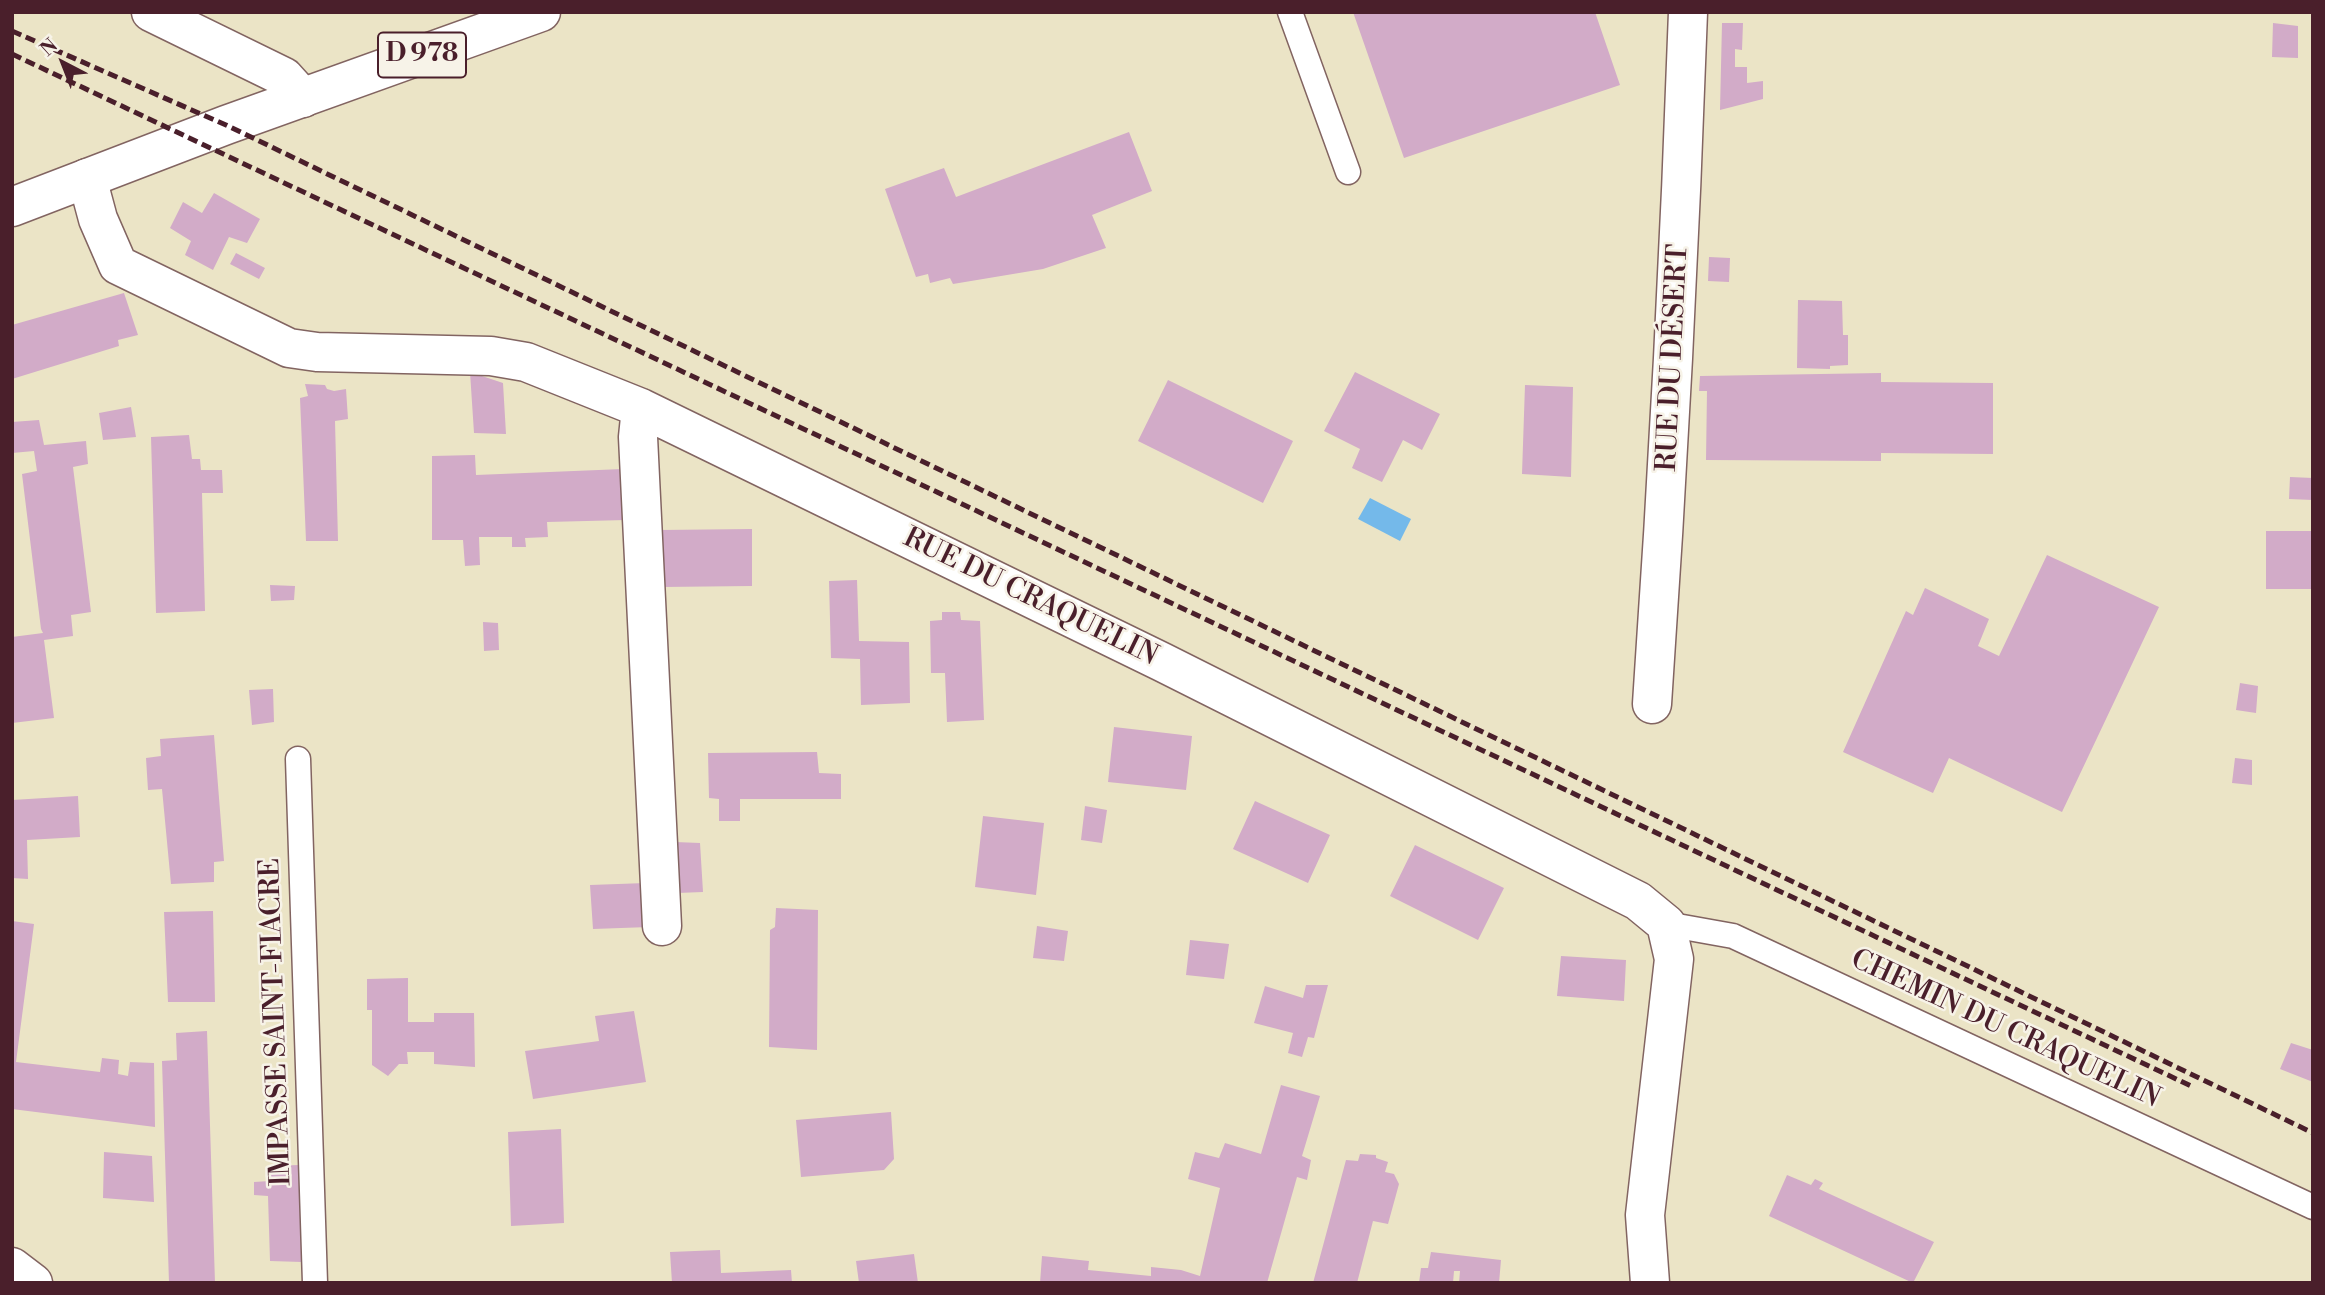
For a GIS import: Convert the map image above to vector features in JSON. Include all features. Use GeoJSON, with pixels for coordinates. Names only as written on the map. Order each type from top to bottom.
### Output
{"type":"FeatureCollection","features":[{"type":"Feature","properties":{"kind":"street"},"geometry":{"type":"LineString","coordinates":[[151,12],[284,77],[303,98]]}},
{"type":"Feature","properties":{"kind":"street","name":"D 978"},"geometry":{"type":"LineString","coordinates":[[12,207],[226,125],[541,12]]}},
{"type":"Feature","properties":{"kind":"street","name":"RUE DU DÉSERT"},"geometry":{"type":"LineString","coordinates":[[1652,704],[1673,390],[1688,12]]}},
{"type":"Feature","properties":{"kind":"street","name":"RUE DU CRAQUELIN"},"geometry":{"type":"LineString","coordinates":[[87,178],[98,219],[118,265],[289,348],[317,352],[491,356],[526,362],[641,408],[1162,662],[1563,863],[1638,901],[1666,924]]}},
{"type":"Feature","properties":{"kind":"street"},"geometry":{"type":"LineString","coordinates":[[641,408],[639,450],[663,926]]}},
{"type":"Feature","properties":{"kind":"street"},"geometry":{"type":"LineString","coordinates":[[1650,1283],[1645,1215],[1674,959],[1666,924]]}},
{"type":"Feature","properties":{"kind":"street"},"geometry":{"type":"LineString","coordinates":[[12,1267],[33,1283]]}},
{"type":"Feature","properties":{"kind":"lane"},"geometry":{"type":"LineString","coordinates":[[1290,12],[1348,172]]}},
{"type":"Feature","properties":{"kind":"lane","name":"IMPASSE SAINT-FIACRE"},"geometry":{"type":"LineString","coordinates":[[298,759],[315,1283]]}},
{"type":"Feature","properties":{"kind":"lane","name":"CHEMIN DU CRAQUELIN"},"geometry":{"type":"LineString","coordinates":[[1666,924],[1733,936],[2313,1207]]}},
{"type":"Feature","properties":{"kind":"water"},"geometry":{"type":"Polygon","coordinates":[[[1370,498],[1411,519],[1400,541],[1358,519],[1370,498]]]}},
{"type":"Feature","properties":{"kind":"building"},"geometry":{"type":"Polygon","coordinates":[[[1353,12],[1595,12],[1620,85],[1404,158],[1353,12]]]}},
{"type":"Feature","properties":{"kind":"building"},"geometry":{"type":"Polygon","coordinates":[[[1722,23],[1743,23],[1742,50],[1735,49],[1735,67],[1747,67],[1747,83],[1763,81],[1763,99],[1720,110],[1722,23]]]}},
{"type":"Feature","properties":{"kind":"building"},"geometry":{"type":"Polygon","coordinates":[[[2273,23],[2298,26],[2298,58],[2272,57],[2273,23]]]}},
{"type":"Feature","properties":{"kind":"building"},"geometry":{"type":"Polygon","coordinates":[[[1129,132],[1152,191],[1092,215],[1106,248],[1043,269],[953,284],[950,278],[930,283],[928,274],[916,277],[885,189],[944,168],[956,197],[1129,132]]]}},
{"type":"Feature","properties":{"kind":"building"},"geometry":{"type":"Polygon","coordinates":[[[214,193],[260,219],[247,243],[229,237],[213,270],[185,255],[191,241],[170,228],[183,202],[202,213],[214,193]]]}},
{"type":"Feature","properties":{"kind":"building"},"geometry":{"type":"Polygon","coordinates":[[[236,253],[265,268],[259,279],[230,264],[236,253]]]}},
{"type":"Feature","properties":{"kind":"building"},"geometry":{"type":"Polygon","coordinates":[[[1709,257],[1730,258],[1729,282],[1708,281],[1709,257]]]}},
{"type":"Feature","properties":{"kind":"building"},"geometry":{"type":"Polygon","coordinates":[[[124,293],[138,335],[118,340],[119,346],[12,379],[12,325],[124,293]]]}},
{"type":"Feature","properties":{"kind":"building"},"geometry":{"type":"Polygon","coordinates":[[[1798,300],[1842,301],[1843,335],[1848,335],[1848,365],[1830,366],[1830,369],[1797,368],[1798,300]]]}},
{"type":"Feature","properties":{"kind":"building"},"geometry":{"type":"Polygon","coordinates":[[[470,372],[503,383],[506,434],[474,433],[470,372]]]}},
{"type":"Feature","properties":{"kind":"building"},"geometry":{"type":"Polygon","coordinates":[[[1355,372],[1440,414],[1422,450],[1403,440],[1382,482],[1352,468],[1360,449],[1324,431],[1355,372]]]}},
{"type":"Feature","properties":{"kind":"building"},"geometry":{"type":"Polygon","coordinates":[[[1881,373],[1881,382],[1993,383],[1993,454],[1881,453],[1881,461],[1706,460],[1707,391],[1699,391],[1700,376],[1881,373]]]}},
{"type":"Feature","properties":{"kind":"building"},"geometry":{"type":"Polygon","coordinates":[[[1168,380],[1293,441],[1263,503],[1138,441],[1168,380]]]}},
{"type":"Feature","properties":{"kind":"building"},"geometry":{"type":"Polygon","coordinates":[[[305,384],[325,385],[327,389],[334,391],[346,389],[348,419],[335,421],[338,541],[306,541],[300,398],[308,396],[305,384]]]}},
{"type":"Feature","properties":{"kind":"building"},"geometry":{"type":"Polygon","coordinates":[[[1525,385],[1573,387],[1571,477],[1522,474],[1525,385]]]}},
{"type":"Feature","properties":{"kind":"building"},"geometry":{"type":"Polygon","coordinates":[[[131,407],[136,437],[103,440],[99,413],[131,407]]]}},
{"type":"Feature","properties":{"kind":"building"},"geometry":{"type":"Polygon","coordinates":[[[39,420],[44,445],[86,441],[88,464],[73,467],[91,612],[71,615],[73,636],[44,640],[54,718],[12,723],[12,637],[43,633],[22,474],[37,471],[34,451],[12,453],[12,422],[39,420]]]}},
{"type":"Feature","properties":{"kind":"building"},"geometry":{"type":"Polygon","coordinates":[[[189,435],[192,459],[200,459],[201,470],[222,470],[223,493],[202,493],[205,611],[156,613],[151,437],[189,435]]]}},
{"type":"Feature","properties":{"kind":"building"},"geometry":{"type":"Polygon","coordinates":[[[475,455],[476,475],[623,469],[626,520],[547,522],[548,537],[525,538],[526,547],[512,547],[512,537],[479,537],[480,565],[465,566],[463,540],[432,540],[432,456],[475,455]]]}},
{"type":"Feature","properties":{"kind":"building"},"geometry":{"type":"Polygon","coordinates":[[[2290,477],[2313,478],[2313,500],[2289,499],[2290,477]]]}},
{"type":"Feature","properties":{"kind":"building"},"geometry":{"type":"Polygon","coordinates":[[[752,529],[752,586],[662,587],[660,530],[752,529]]]}},
{"type":"Feature","properties":{"kind":"building"},"geometry":{"type":"Polygon","coordinates":[[[2266,531],[2313,531],[2313,589],[2266,589],[2266,531]]]}},
{"type":"Feature","properties":{"kind":"building"},"geometry":{"type":"Polygon","coordinates":[[[2047,555],[2159,607],[2062,812],[1949,758],[1933,793],[1843,752],[1906,611],[1913,615],[1925,588],[1989,619],[1978,646],[1999,656],[2047,555]]]}},
{"type":"Feature","properties":{"kind":"building"},"geometry":{"type":"Polygon","coordinates":[[[857,580],[859,641],[909,642],[910,703],[861,705],[860,659],[831,658],[829,581],[857,580]]]}},
{"type":"Feature","properties":{"kind":"building"},"geometry":{"type":"Polygon","coordinates":[[[270,585],[295,586],[294,600],[271,601],[270,585]]]}},
{"type":"Feature","properties":{"kind":"building"},"geometry":{"type":"Polygon","coordinates":[[[942,612],[960,612],[961,620],[980,621],[984,720],[947,722],[945,673],[931,673],[930,621],[942,620],[942,612]]]}},
{"type":"Feature","properties":{"kind":"building"},"geometry":{"type":"Polygon","coordinates":[[[483,622],[498,623],[499,650],[484,651],[483,622]]]}},
{"type":"Feature","properties":{"kind":"building"},"geometry":{"type":"Polygon","coordinates":[[[2240,683],[2258,686],[2256,713],[2236,710],[2240,683]]]}},
{"type":"Feature","properties":{"kind":"building"},"geometry":{"type":"Polygon","coordinates":[[[273,689],[274,722],[252,725],[249,690],[273,689]]]}},
{"type":"Feature","properties":{"kind":"building"},"geometry":{"type":"Polygon","coordinates":[[[1114,727],[1192,736],[1186,790],[1108,782],[1114,727]]]}},
{"type":"Feature","properties":{"kind":"building"},"geometry":{"type":"Polygon","coordinates":[[[214,735],[224,861],[214,862],[214,882],[171,884],[162,789],[148,790],[146,758],[161,756],[160,739],[214,735]]]}},
{"type":"Feature","properties":{"kind":"building"},"geometry":{"type":"Polygon","coordinates":[[[817,752],[819,773],[841,774],[841,799],[740,799],[740,821],[719,821],[719,799],[709,798],[708,753],[817,752]]]}},
{"type":"Feature","properties":{"kind":"building"},"geometry":{"type":"Polygon","coordinates":[[[2235,758],[2252,760],[2252,785],[2232,783],[2235,758]]]}},
{"type":"Feature","properties":{"kind":"building"},"geometry":{"type":"Polygon","coordinates":[[[78,796],[80,837],[27,840],[28,879],[12,878],[12,800],[78,796]]]}},
{"type":"Feature","properties":{"kind":"building"},"geometry":{"type":"Polygon","coordinates":[[[1255,801],[1330,835],[1308,883],[1233,849],[1255,801]]]}},
{"type":"Feature","properties":{"kind":"building"},"geometry":{"type":"Polygon","coordinates":[[[1085,806],[1107,810],[1102,843],[1081,840],[1085,806]]]}},
{"type":"Feature","properties":{"kind":"building"},"geometry":{"type":"Polygon","coordinates":[[[983,816],[1044,823],[1036,895],[975,887],[983,816]]]}},
{"type":"Feature","properties":{"kind":"building"},"geometry":{"type":"Polygon","coordinates":[[[675,842],[700,843],[703,892],[677,893],[675,842]]]}},
{"type":"Feature","properties":{"kind":"building"},"geometry":{"type":"Polygon","coordinates":[[[1415,845],[1504,888],[1478,940],[1390,896],[1415,845]]]}},
{"type":"Feature","properties":{"kind":"building"},"geometry":{"type":"Polygon","coordinates":[[[646,883],[649,927],[593,929],[590,885],[646,883]]]}},
{"type":"Feature","properties":{"kind":"building"},"geometry":{"type":"Polygon","coordinates":[[[776,908],[818,910],[817,1050],[769,1047],[770,930],[775,927],[776,908]]]}},
{"type":"Feature","properties":{"kind":"building"},"geometry":{"type":"Polygon","coordinates":[[[213,911],[215,1002],[168,1002],[164,912],[213,911]]]}},
{"type":"Feature","properties":{"kind":"building"},"geometry":{"type":"Polygon","coordinates":[[[12,921],[34,924],[16,1062],[100,1072],[102,1058],[119,1060],[118,1074],[128,1076],[130,1062],[154,1063],[155,1127],[12,1109],[12,921]]]}},
{"type":"Feature","properties":{"kind":"building"},"geometry":{"type":"Polygon","coordinates":[[[1037,926],[1068,931],[1064,961],[1033,958],[1037,926]]]}},
{"type":"Feature","properties":{"kind":"building"},"geometry":{"type":"Polygon","coordinates":[[[1190,940],[1229,944],[1224,979],[1186,975],[1190,940]]]}},
{"type":"Feature","properties":{"kind":"building"},"geometry":{"type":"Polygon","coordinates":[[[1561,956],[1626,960],[1624,1001],[1557,996],[1561,956]]]}},
{"type":"Feature","properties":{"kind":"building"},"geometry":{"type":"Polygon","coordinates":[[[408,978],[408,1022],[434,1022],[434,1013],[474,1013],[475,1067],[434,1064],[434,1052],[407,1052],[408,1064],[399,1064],[388,1076],[372,1065],[372,1010],[367,1010],[367,979],[408,978]]]}},
{"type":"Feature","properties":{"kind":"building"},"geometry":{"type":"Polygon","coordinates":[[[1306,985],[1328,985],[1314,1038],[1308,1037],[1302,1057],[1288,1053],[1293,1033],[1254,1023],[1265,986],[1303,998],[1306,985]]]}},
{"type":"Feature","properties":{"kind":"building"},"geometry":{"type":"Polygon","coordinates":[[[634,1011],[646,1082],[533,1099],[525,1051],[599,1041],[595,1016],[634,1011]]]}},
{"type":"Feature","properties":{"kind":"building"},"geometry":{"type":"Polygon","coordinates":[[[207,1031],[215,1283],[169,1283],[162,1061],[177,1060],[176,1033],[207,1031]]]}},
{"type":"Feature","properties":{"kind":"building"},"geometry":{"type":"Polygon","coordinates":[[[2291,1043],[2313,1050],[2313,1082],[2280,1069],[2291,1043]]]}},
{"type":"Feature","properties":{"kind":"building"},"geometry":{"type":"Polygon","coordinates":[[[1281,1085],[1320,1096],[1302,1156],[1311,1160],[1307,1180],[1297,1177],[1267,1283],[1040,1283],[1042,1256],[1089,1261],[1088,1270],[1151,1276],[1151,1267],[1181,1270],[1200,1276],[1220,1188],[1188,1179],[1195,1152],[1219,1158],[1225,1143],[1261,1154],[1281,1085]]]}},
{"type":"Feature","properties":{"kind":"building"},"geometry":{"type":"Polygon","coordinates":[[[891,1112],[894,1159],[884,1170],[801,1177],[796,1120],[891,1112]]]}},
{"type":"Feature","properties":{"kind":"building"},"geometry":{"type":"Polygon","coordinates":[[[561,1129],[564,1223],[511,1226],[508,1132],[561,1129]]]}},
{"type":"Feature","properties":{"kind":"building"},"geometry":{"type":"Polygon","coordinates":[[[104,1152],[152,1156],[154,1202],[103,1198],[104,1152]]]}},
{"type":"Feature","properties":{"kind":"building"},"geometry":{"type":"Polygon","coordinates":[[[1360,1154],[1376,1155],[1376,1158],[1388,1162],[1385,1172],[1394,1174],[1399,1184],[1388,1224],[1373,1221],[1357,1283],[1313,1283],[1346,1160],[1358,1161],[1360,1154]]]}},
{"type":"Feature","properties":{"kind":"building"},"geometry":{"type":"Polygon","coordinates":[[[299,1165],[302,1262],[270,1261],[268,1196],[254,1195],[254,1182],[270,1181],[270,1166],[299,1165]]]}},
{"type":"Feature","properties":{"kind":"building"},"geometry":{"type":"Polygon","coordinates":[[[1787,1175],[1811,1185],[1815,1179],[1823,1183],[1819,1189],[1934,1242],[1913,1283],[1769,1216],[1787,1175]]]}},
{"type":"Feature","properties":{"kind":"building"},"geometry":{"type":"Polygon","coordinates":[[[720,1250],[721,1273],[791,1270],[792,1283],[672,1283],[670,1252],[720,1250]]]}},
{"type":"Feature","properties":{"kind":"building"},"geometry":{"type":"Polygon","coordinates":[[[1431,1252],[1501,1260],[1499,1283],[1459,1283],[1460,1271],[1454,1271],[1453,1283],[1419,1283],[1421,1268],[1428,1268],[1431,1252]]]}},
{"type":"Feature","properties":{"kind":"building"},"geometry":{"type":"Polygon","coordinates":[[[914,1254],[918,1283],[859,1283],[856,1261],[914,1254]]]}},
{"type":"Feature","properties":{"kind":"railway"},"geometry":{"type":"LineString","coordinates":[[12,31],[226,125],[2313,1133]]}},
{"type":"Feature","properties":{"kind":"railway"},"geometry":{"type":"LineString","coordinates":[[12,54],[2191,1086]]}}]}
